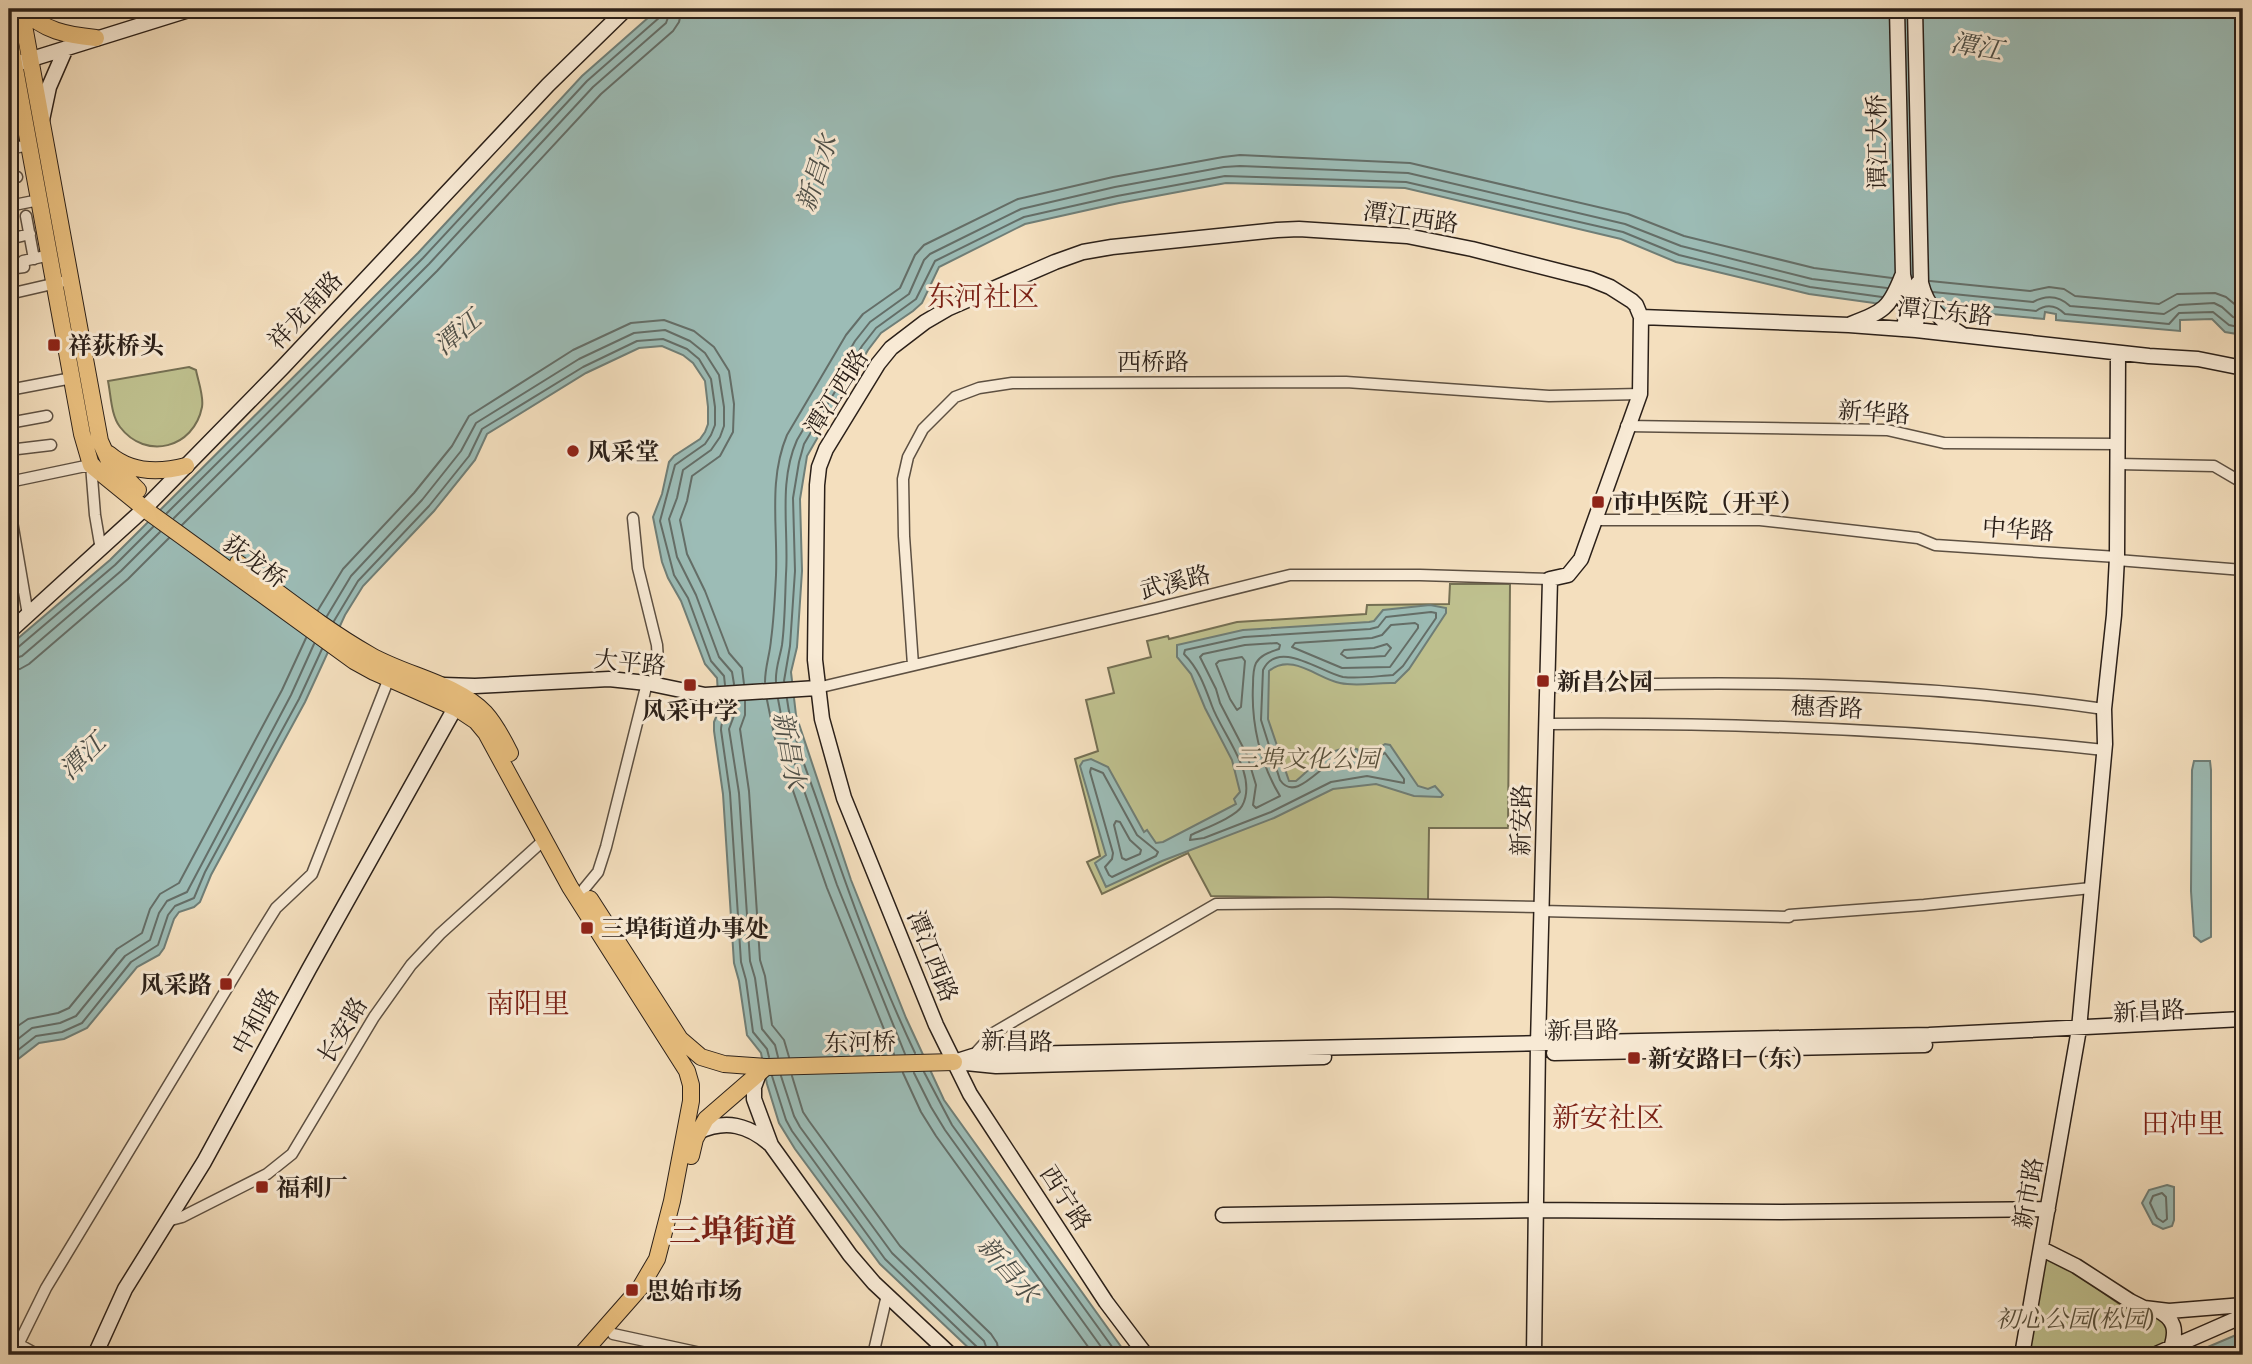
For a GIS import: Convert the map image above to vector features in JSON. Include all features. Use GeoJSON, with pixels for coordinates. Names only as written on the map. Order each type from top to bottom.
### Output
{"type":"FeatureCollection","features":[{"type":"Feature","properties":{"kind":"main road"},"geometry":{"type":"LineString","coordinates":[[22,9],[47,29],[96,38]]}},
{"type":"Feature","properties":{"kind":"main road"},"geometry":{"type":"LineString","coordinates":[[22,9],[17,64],[39,200],[42,257],[62,282],[105,454],[150,507]]}},
{"type":"Feature","properties":{"kind":"main road"},"geometry":{"type":"LineString","coordinates":[[9,36],[41,124],[72,378],[82,434],[91,465],[150,507]]}},
{"type":"Feature","properties":{"kind":"main road"},"geometry":{"type":"LineString","coordinates":[[9,99],[24,117]]}},
{"type":"Feature","properties":{"kind":"main road"},"geometry":{"type":"LineString","coordinates":[[105,454],[137,468],[158,471],[186,466]]}},
{"type":"Feature","properties":{"kind":"main road","name":"荻龙桥"},"geometry":{"type":"LineString","coordinates":[[150,507],[337,642],[364,667],[391,673]]}},
{"type":"Feature","properties":{"kind":"main road"},"geometry":{"type":"LineString","coordinates":[[391,673],[476,721],[486,733],[570,887],[683,1064],[696,1094],[710,1102],[729,1097]]}},
{"type":"Feature","properties":{"kind":"main road","name":"东河桥"},"geometry":{"type":"LineString","coordinates":[[391,673],[437,685],[475,704],[496,728],[584,889],[685,1045],[701,1057],[716,1062],[763,1068],[954,1062]]}},
{"type":"Feature","properties":{"kind":"main road"},"geometry":{"type":"LineString","coordinates":[[594,1355],[648,1294],[667,1262],[698,1132],[712,1112],[763,1068]]}},
{"type":"Feature","properties":{"kind":"main road"},"geometry":{"type":"LineString","coordinates":[[581,1355],[640,1287],[657,1259],[679,1165],[691,1101],[691,1085]]}},
{"type":"Feature","properties":{"kind":"street"},"geometry":{"type":"LineString","coordinates":[[17,64],[191,9]]}},
{"type":"Feature","properties":{"kind":"street","name":"祥龙南路"},"geometry":{"type":"LineString","coordinates":[[9,632],[150,507],[548,85],[626,9]]}},
{"type":"Feature","properties":{"kind":"street","name":"谭江大桥"},"geometry":{"type":"LineString","coordinates":[[1897,9],[1903,275],[1911,330]]}},
{"type":"Feature","properties":{"kind":"street","name":"谭江大桥"},"geometry":{"type":"LineString","coordinates":[[1915,9],[1920,275]]}},
{"type":"Feature","properties":{"kind":"street"},"geometry":{"type":"LineString","coordinates":[[41,124],[52,77],[66,48]]}},
{"type":"Feature","properties":{"kind":"street"},"geometry":{"type":"LineString","coordinates":[[9,149],[29,145]]}},
{"type":"Feature","properties":{"kind":"street"},"geometry":{"type":"LineString","coordinates":[[9,206],[39,200]]}},
{"type":"Feature","properties":{"kind":"street"},"geometry":{"type":"LineString","coordinates":[[9,269],[24,267],[23,261],[42,257],[30,234],[26,216]]}},
{"type":"Feature","properties":{"kind":"street","name":"潭江西路"},"geometry":{"type":"LineString","coordinates":[[954,1062],[913,970],[845,798],[822,719],[817,688],[814,660],[814,579],[817,485],[821,461],[825,449],[878,364],[903,339],[949,308],[1083,252],[1195,237],[1299,229],[1407,236],[1472,249],[1590,279],[1627,298],[1636,305],[1641,317]]}},
{"type":"Feature","properties":{"kind":"street"},"geometry":{"type":"LineString","coordinates":[[9,239],[30,234]]}},
{"type":"Feature","properties":{"kind":"street"},"geometry":{"type":"LineString","coordinates":[[1849,325],[1885,308],[1897,293],[1903,275]]}},
{"type":"Feature","properties":{"kind":"street"},"geometry":{"type":"LineString","coordinates":[[1911,330],[1920,275]]}},
{"type":"Feature","properties":{"kind":"street"},"geometry":{"type":"LineString","coordinates":[[1920,275],[1923,291],[1934,312],[1953,329],[1968,336]]}},
{"type":"Feature","properties":{"kind":"street"},"geometry":{"type":"LineString","coordinates":[[9,294],[62,282]]}},
{"type":"Feature","properties":{"kind":"street"},"geometry":{"type":"LineString","coordinates":[[1627,298],[1650,312],[1673,318]]}},
{"type":"Feature","properties":{"kind":"street"},"geometry":{"type":"LineString","coordinates":[[1550,579],[1562,578],[1573,571],[1581,559],[1626,426],[1640,394],[1641,317]]}},
{"type":"Feature","properties":{"kind":"street","name":"潭江东路"},"geometry":{"type":"LineString","coordinates":[[1641,317],[1911,330],[2197,359],[2243,368]]}},
{"type":"Feature","properties":{"kind":"street","name":"新市路"},"geometry":{"type":"LineString","coordinates":[[2022,1355],[2078,1033],[2105,750],[2104,709],[2114,615],[2119,444],[2118,353]]}},
{"type":"Feature","properties":{"kind":"street"},"geometry":{"type":"LineString","coordinates":[[9,390],[72,378]]}},
{"type":"Feature","properties":{"kind":"street","name":"西桥路"},"geometry":{"type":"LineString","coordinates":[[913,665],[904,536],[903,475],[912,448],[923,429],[947,403],[965,392],[1012,383],[1346,382],[1549,396],[1640,394]]}},
{"type":"Feature","properties":{"kind":"street"},"geometry":{"type":"LineString","coordinates":[[9,423],[47,416]]}},
{"type":"Feature","properties":{"kind":"street","name":"新华路"},"geometry":{"type":"LineString","coordinates":[[1626,426],[1887,430],[1944,443],[2119,444]]}},
{"type":"Feature","properties":{"kind":"street"},"geometry":{"type":"LineString","coordinates":[[9,450],[51,444]]}},
{"type":"Feature","properties":{"kind":"street"},"geometry":{"type":"LineString","coordinates":[[9,482],[91,465],[105,454]]}},
{"type":"Feature","properties":{"kind":"street"},"geometry":{"type":"LineString","coordinates":[[2118,464],[2214,466],[2243,483]]}},
{"type":"Feature","properties":{"kind":"street"},"geometry":{"type":"LineString","coordinates":[[91,465],[101,550]]}},
{"type":"Feature","properties":{"kind":"street"},"geometry":{"type":"LineString","coordinates":[[9,504],[13,556],[28,615]]}},
{"type":"Feature","properties":{"kind":"street"},"geometry":{"type":"LineString","coordinates":[[584,889],[598,872],[658,661],[657,645],[638,568],[633,519]]}},
{"type":"Feature","properties":{"kind":"street","name":"中华路"},"geometry":{"type":"LineString","coordinates":[[1595,520],[1760,520],[1918,538],[1935,545],[2243,570]]}},
{"type":"Feature","properties":{"kind":"street","name":"武溪路"},"geometry":{"type":"LineString","coordinates":[[817,688],[1290,575],[1550,579]]}},
{"type":"Feature","properties":{"kind":"street","name":"新安路"},"geometry":{"type":"LineString","coordinates":[[1534,1355],[1538,1049],[1550,579]]}},
{"type":"Feature","properties":{"kind":"street"},"geometry":{"type":"LineString","coordinates":[[9,589],[23,587]]}},
{"type":"Feature","properties":{"kind":"street"},"geometry":{"type":"LineString","coordinates":[[13,1355],[46,1288],[261,932],[276,908],[312,874],[391,673]]}},
{"type":"Feature","properties":{"kind":"street","name":"大平路"},"geometry":{"type":"LineString","coordinates":[[437,685],[475,687],[593,678],[650,684],[705,695],[817,688]]}},
{"type":"Feature","properties":{"kind":"street"},"geometry":{"type":"LineString","coordinates":[[1548,687],[1741,683],[1865,686],[1978,693],[2104,709]]}},
{"type":"Feature","properties":{"kind":"street","name":"中和路"},"geometry":{"type":"LineString","coordinates":[[94,1355],[125,1289],[204,1162],[455,708]]}},
{"type":"Feature","properties":{"kind":"street","name":"穗香路"},"geometry":{"type":"LineString","coordinates":[[1546,724],[1805,726],[1947,735],[2105,750]]}},
{"type":"Feature","properties":{"kind":"street","name":"长安路"},"geometry":{"type":"LineString","coordinates":[[167,1221],[183,1217],[267,1174],[292,1154],[374,1017],[404,973],[448,926],[545,839]]}},
{"type":"Feature","properties":{"kind":"street"},"geometry":{"type":"LineString","coordinates":[[973,1056],[995,1032],[1216,904],[1329,903],[1789,916],[2091,888]]}},
{"type":"Feature","properties":{"kind":"street","name":"新昌路"},"geometry":{"type":"LineString","coordinates":[[2078,1033],[2243,1019]]}},
{"type":"Feature","properties":{"kind":"street","name":"新昌路"},"geometry":{"type":"LineString","coordinates":[[954,1062],[1006,1066],[1929,1035],[2243,1028]]}},
{"type":"Feature","properties":{"kind":"street","name":"新昌路"},"geometry":{"type":"LineString","coordinates":[[954,1062],[973,1056],[1538,1049]]}},
{"type":"Feature","properties":{"kind":"street","name":"西宁路"},"geometry":{"type":"LineString","coordinates":[[954,1062],[970,1094],[1106,1301],[1146,1355]]}},
{"type":"Feature","properties":{"kind":"street"},"geometry":{"type":"LineString","coordinates":[[763,1068],[754,1087],[754,1100],[771,1144],[850,1255],[887,1295],[951,1355]]}},
{"type":"Feature","properties":{"kind":"street"},"geometry":{"type":"LineString","coordinates":[[698,1132],[722,1125],[738,1126],[757,1133],[771,1144]]}},
{"type":"Feature","properties":{"kind":"street"},"geometry":{"type":"LineString","coordinates":[[1223,1215],[1536,1210],[1727,1212],[2049,1209]]}},
{"type":"Feature","properties":{"kind":"street"},"geometry":{"type":"LineString","coordinates":[[2042,1250],[2076,1266],[2130,1301],[2168,1316],[2174,1325],[2176,1346]]}},
{"type":"Feature","properties":{"kind":"street"},"geometry":{"type":"LineString","coordinates":[[873,1355],[887,1295]]}},
{"type":"Feature","properties":{"kind":"street"},"geometry":{"type":"LineString","coordinates":[[2156,1310],[2243,1297]]}},
{"type":"Feature","properties":{"kind":"street"},"geometry":{"type":"LineString","coordinates":[[2156,1310],[2243,1305]]}},
{"type":"Feature","properties":{"kind":"street"},"geometry":{"type":"LineString","coordinates":[[2174,1311],[2185,1328],[2176,1346]]}},
{"type":"Feature","properties":{"kind":"street"},"geometry":{"type":"LineString","coordinates":[[2154,1355],[2243,1316]]}},
{"type":"Feature","properties":{"kind":"street"},"geometry":{"type":"LineString","coordinates":[[613,1334],[710,1355]]}},
{"type":"Feature","properties":{"kind":"street"},"geometry":{"type":"LineString","coordinates":[[18,1344],[38,1355]]}},
{"type":"Feature","properties":{"kind":"green space"},"geometry":{"type":"Polygon","coordinates":[[[189,367],[196,370],[202,393],[202,407],[189,432],[168,445],[143,444],[131,438],[115,417],[108,381],[189,367]]]}},
{"type":"Feature","properties":{"kind":"green space","name":"三埠文化公园"},"geometry":{"type":"Polygon","coordinates":[[[1450,584],[1510,584],[1508,828],[1429,828],[1428,900],[1211,896],[1188,853],[1102,894],[1087,862],[1100,856],[1075,759],[1098,751],[1086,700],[1114,693],[1108,668],[1151,657],[1147,641],[1168,636],[1169,639],[1237,622],[1366,614],[1367,605],[1449,604],[1450,584]]]}},
{"type":"Feature","properties":{"kind":"green space","name":"初心公园(松园)"},"geometry":{"type":"Polygon","coordinates":[[[2046,1258],[2077,1274],[2118,1303],[2159,1316],[2172,1331],[2165,1344],[2139,1355],[2028,1355],[2046,1258]]]}},
{"type":"Feature","properties":{"kind":"water"},"geometry":{"type":"Polygon","coordinates":[[[658,9],[2243,9],[2243,335],[2225,332],[2212,319],[2180,320],[2180,331],[2056,320],[2056,314],[2045,312],[2044,319],[1809,294],[1676,262],[1621,239],[1405,188],[1226,183],[1025,224],[939,267],[922,303],[881,333],[868,350],[807,456],[800,499],[802,571],[797,647],[791,672],[796,715],[851,880],[906,1018],[944,1100],[1127,1355],[976,1355],[880,1264],[795,1149],[779,1123],[761,1053],[747,1035],[734,963],[723,794],[714,731],[719,710],[717,678],[705,664],[681,601],[668,578],[653,517],[662,494],[669,462],[700,439],[705,432],[708,407],[705,381],[693,363],[683,355],[662,346],[639,348],[586,373],[487,434],[475,460],[434,511],[363,586],[345,615],[305,702],[211,875],[200,902],[179,912],[159,955],[137,967],[87,1028],[64,1039],[39,1043],[17,1060],[9,1074],[9,646],[110,560],[418,253],[582,76],[658,9]]]}},
{"type":"Feature","properties":{"kind":"water"},"geometry":{"type":"Polygon","coordinates":[[[1430,605],[1446,608],[1446,613],[1409,669],[1395,683],[1347,684],[1332,681],[1296,665],[1278,666],[1269,671],[1268,719],[1289,781],[1296,781],[1332,752],[1346,748],[1357,749],[1364,758],[1385,744],[1390,745],[1418,786],[1428,789],[1435,786],[1443,795],[1441,797],[1414,796],[1376,784],[1333,789],[1274,818],[1162,861],[1106,887],[1095,863],[1106,855],[1080,766],[1083,761],[1091,759],[1108,767],[1144,832],[1147,830],[1156,843],[1163,842],[1236,804],[1234,799],[1240,792],[1232,760],[1191,674],[1177,657],[1177,645],[1243,630],[1369,622],[1374,621],[1383,610],[1430,605]]]}},
{"type":"Feature","properties":{"kind":"water"},"geometry":{"type":"Polygon","coordinates":[[[2194,761],[2210,761],[2211,770],[2211,937],[2201,942],[2194,936],[2191,891],[2194,761]]]}},
{"type":"Feature","properties":{"kind":"water"},"geometry":{"type":"Polygon","coordinates":[[[2167,1185],[2174,1187],[2174,1220],[2172,1226],[2163,1229],[2153,1224],[2142,1203],[2149,1190],[2167,1185]]]}},
{"type":"Feature","properties":{"kind":"water"},"geometry":{"type":"Polygon","coordinates":[[[2243,1332],[2243,1355],[2189,1355],[2243,1332]]]}},
{"type":"Feature","properties":{"kind":"place","name":"祥荻桥头"},"geometry":{"type":"Point","coordinates":[54,345]}},
{"type":"Feature","properties":{"kind":"place","name":"风采堂"},"geometry":{"type":"Point","coordinates":[573,451]}},
{"type":"Feature","properties":{"kind":"place","name":"市中医院（开平）"},"geometry":{"type":"Point","coordinates":[1598,502]}},
{"type":"Feature","properties":{"kind":"place","name":"新昌公园"},"geometry":{"type":"Point","coordinates":[1543,681]}},
{"type":"Feature","properties":{"kind":"place","name":"风采中学"},"geometry":{"type":"Point","coordinates":[690,685]}},
{"type":"Feature","properties":{"kind":"place","name":"三埠街道办事处"},"geometry":{"type":"Point","coordinates":[587,928]}},
{"type":"Feature","properties":{"kind":"place","name":"风采路"},"geometry":{"type":"Point","coordinates":[226,984]}},
{"type":"Feature","properties":{"kind":"place","name":"新安路口（东）"},"geometry":{"type":"Point","coordinates":[1634,1058]}},
{"type":"Feature","properties":{"kind":"place","name":"福利厂"},"geometry":{"type":"Point","coordinates":[262,1187]}},
{"type":"Feature","properties":{"kind":"place","name":"思始市场"},"geometry":{"type":"Point","coordinates":[632,1290]}},
{"type":"Feature","properties":{"kind":"district","name":"东河社区"},"geometry":{"type":"Point","coordinates":[983,295]}},
{"type":"Feature","properties":{"kind":"district","name":"南阳里"},"geometry":{"type":"Point","coordinates":[528,1002]}},
{"type":"Feature","properties":{"kind":"district","name":"新安社区"},"geometry":{"type":"Point","coordinates":[1608,1116]}},
{"type":"Feature","properties":{"kind":"district","name":"田冲里"},"geometry":{"type":"Point","coordinates":[2183,1122]}},
{"type":"Feature","properties":{"kind":"district","name":"三埠街道"},"geometry":{"type":"Point","coordinates":[733,1230]}},
{"type":"Feature","properties":{"kind":"water label","name":"潭江"},"geometry":{"type":"Point","coordinates":[1977,46]}},
{"type":"Feature","properties":{"kind":"water label","name":"新昌水"},"geometry":{"type":"Point","coordinates":[816,173]}},
{"type":"Feature","properties":{"kind":"water label","name":"潭江"},"geometry":{"type":"Point","coordinates":[457,332]}},
{"type":"Feature","properties":{"kind":"water label","name":"新昌水"},"geometry":{"type":"Point","coordinates":[790,750]}},
{"type":"Feature","properties":{"kind":"water label","name":"潭江"},"geometry":{"type":"Point","coordinates":[82,756]}},
{"type":"Feature","properties":{"kind":"water label","name":"新昌水"},"geometry":{"type":"Point","coordinates":[1009,1269]}}]}
